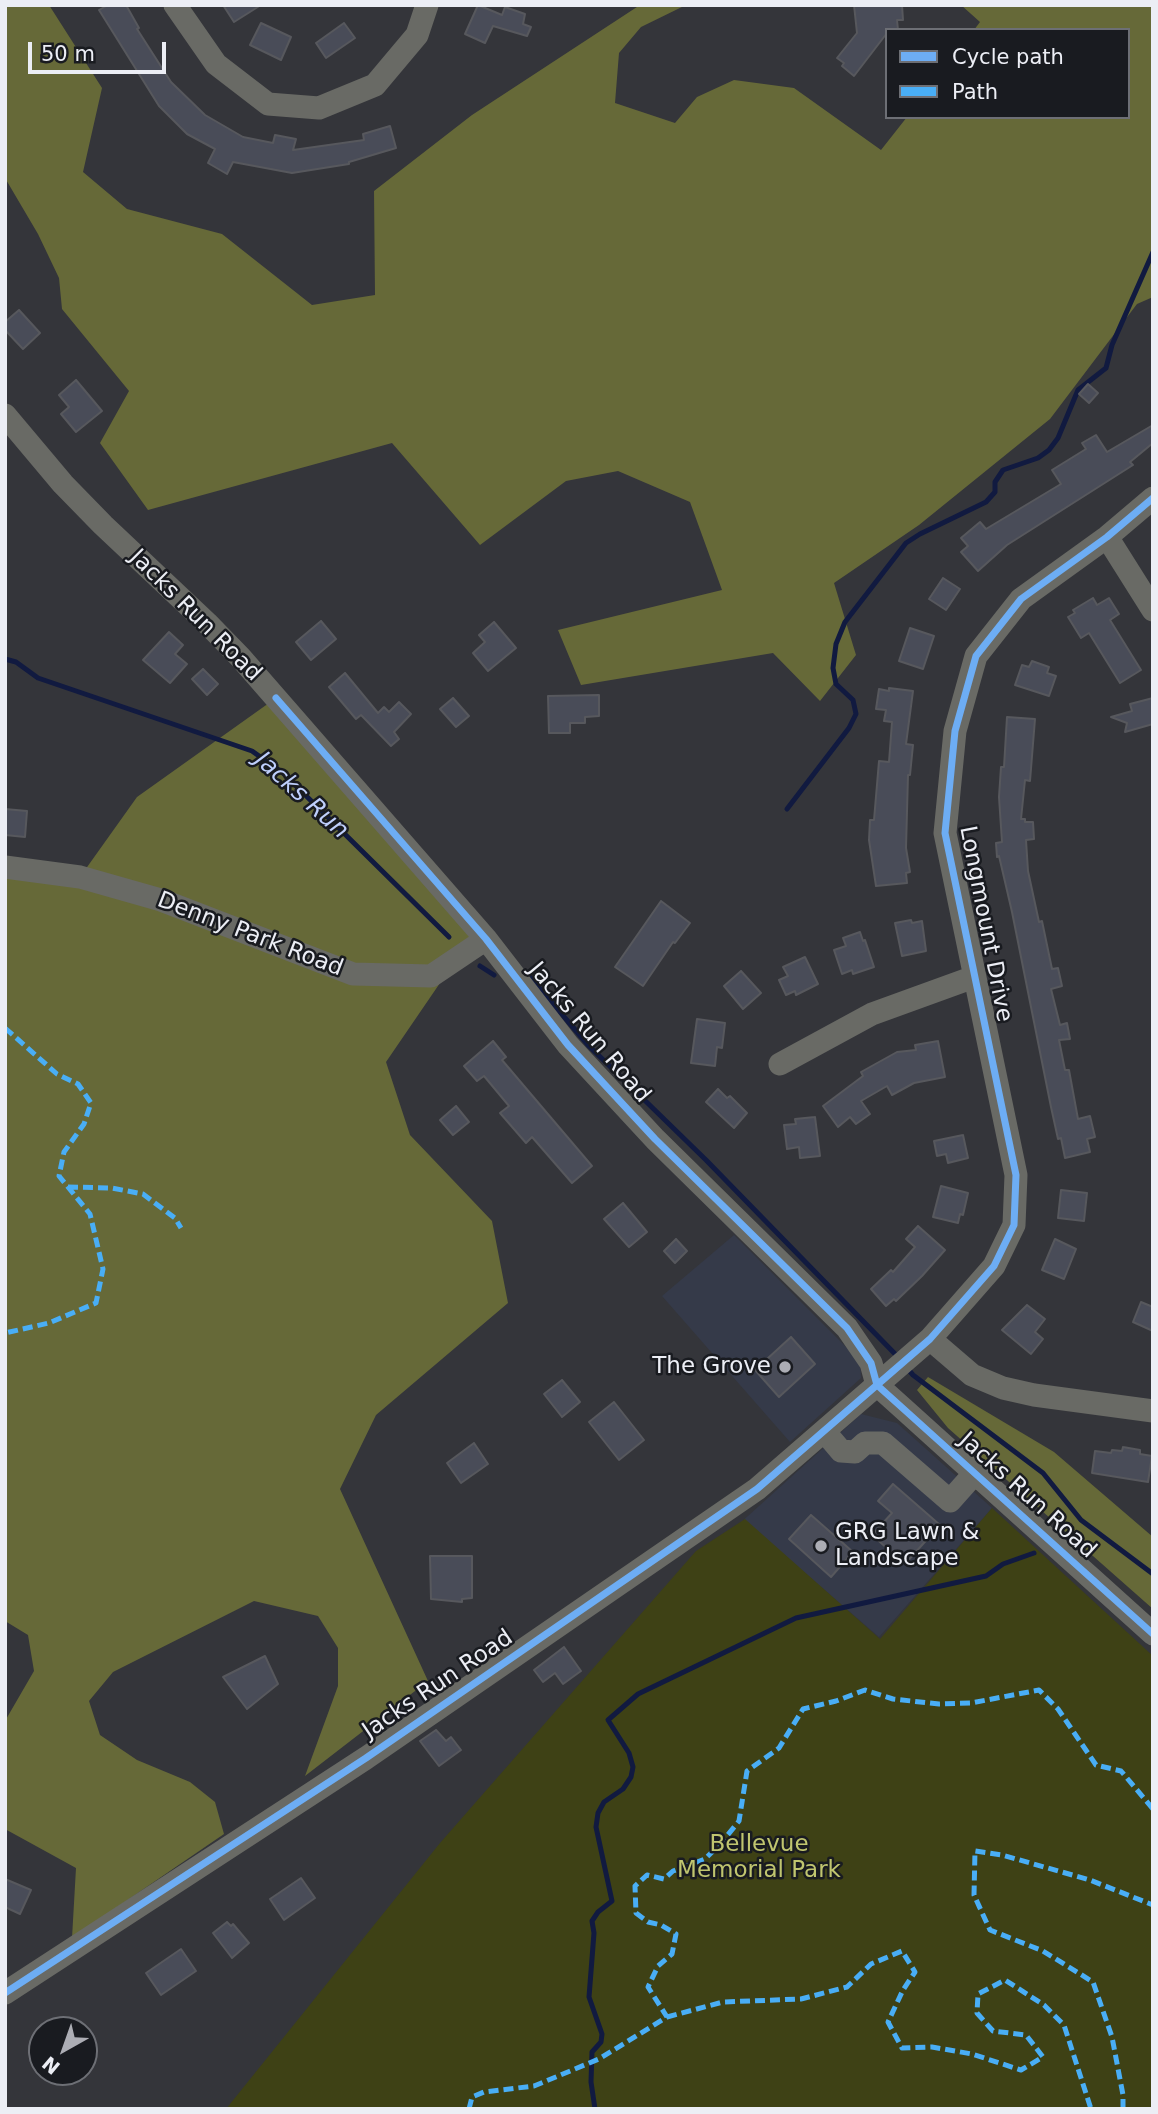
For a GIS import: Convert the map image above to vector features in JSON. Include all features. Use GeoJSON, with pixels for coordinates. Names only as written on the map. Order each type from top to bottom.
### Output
{"type":"FeatureCollection","features":[{"type":"Feature","properties":{"kind":"street"},"geometry":{"type":"LineString","coordinates":[[175,5],[216,64],[268,104],[319,108],[375,85],[417,35],[427,5]]}},
{"type":"Feature","properties":{"kind":"street","name":"Jacks Run Road"},"geometry":{"type":"LineString","coordinates":[[5,415],[63,484],[240,658],[486,939],[568,1045],[603,1083],[655,1139],[847,1328],[872,1363],[877,1385],[1153,1634]]}},
{"type":"Feature","properties":{"kind":"street","name":"Longmount Drive"},"geometry":{"type":"LineString","coordinates":[[877,1385],[930,1339],[994,1266],[1014,1224],[1016,1174],[945,833],[955,732],[976,656],[1021,599],[1107,537],[1153,498]]}},
{"type":"Feature","properties":{"kind":"street"},"geometry":{"type":"LineString","coordinates":[[1107,537],[1153,610]]}},
{"type":"Feature","properties":{"kind":"street","name":"Denny Park Road"},"geometry":{"type":"LineString","coordinates":[[5,867],[80,877],[161,900],[353,974],[431,976],[486,939]]}},
{"type":"Feature","properties":{"kind":"street"},"geometry":{"type":"LineString","coordinates":[[780,1064],[872,1014],[974,977]]}},
{"type":"Feature","properties":{"kind":"street"},"geometry":{"type":"LineString","coordinates":[[930,1339],[972,1375],[1003,1388],[1034,1395],[1153,1411]]}},
{"type":"Feature","properties":{"kind":"street","name":"Jacks Run Road"},"geometry":{"type":"LineString","coordinates":[[5,1993],[366,1758],[757,1489],[877,1385]]}},
{"type":"Feature","properties":{"kind":"street"},"geometry":{"type":"LineString","coordinates":[[824,1431],[841,1451],[855,1452],[865,1443],[883,1443],[950,1501],[974,1474]]}},
{"type":"Feature","properties":{"kind":"shaded area"},"geometry":{"type":"Polygon","coordinates":[[[734,1235],[860,1361],[861,1378],[790,1442],[662,1296],[734,1235]]]}},
{"type":"Feature","properties":{"kind":"shaded area"},"geometry":{"type":"Polygon","coordinates":[[[861,1414],[897,1423],[992,1508],[879,1637],[745,1521],[738,1525],[861,1414]]]}},
{"type":"Feature","properties":{"kind":"green space"},"geometry":{"type":"Polygon","coordinates":[[[5,5],[49,5],[102,88],[83,172],[127,209],[222,234],[312,305],[375,295],[374,191],[472,115],[640,5],[686,5],[641,27],[619,53],[615,103],[675,123],[697,97],[734,80],[794,88],[881,150],[905,119],[1130,119],[1130,28],[976,28],[980,22],[961,5],[1153,5],[1153,297],[1137,304],[1050,419],[919,525],[834,583],[856,655],[820,701],[773,653],[581,685],[558,630],[722,590],[690,502],[618,471],[566,481],[480,545],[392,443],[148,510],[100,443],[129,391],[62,309],[59,278],[38,234],[5,178],[5,5]]]}},
{"type":"Feature","properties":{"kind":"green space"},"geometry":{"type":"Polygon","coordinates":[[[276,698],[486,939],[440,983],[386,1062],[410,1135],[492,1221],[508,1303],[376,1415],[340,1489],[428,1681],[305,1776],[338,1686],[338,1648],[318,1616],[254,1601],[113,1672],[89,1701],[100,1735],[137,1760],[190,1782],[215,1802],[224,1834],[72,1938],[76,1868],[5,1829],[5,1721],[34,1671],[28,1635],[5,1621],[5,867],[80,877],[137,797],[276,698]]]}},
{"type":"Feature","properties":{"kind":"green space"},"geometry":{"type":"Polygon","coordinates":[[[928,1377],[1054,1452],[1153,1537],[1153,1609],[948,1428],[917,1390],[928,1377]]]}},
{"type":"Feature","properties":{"kind":"green space","name":"Bellevue Memorial Park"},"geometry":{"type":"Polygon","coordinates":[[[992,1508],[1153,1656],[1153,2109],[226,2109],[440,1843],[696,1551],[745,1519],[880,1639],[992,1508]]]}},
{"type":"Feature","properties":{"kind":"building"},"geometry":{"type":"Polygon","coordinates":[[[108,5],[126,5],[139,28],[137,29],[171,82],[205,115],[243,137],[273,143],[275,135],[296,139],[293,150],[364,140],[363,134],[390,126],[396,148],[349,164],[292,173],[233,162],[227,174],[208,163],[215,149],[187,134],[159,106],[99,10],[108,5]]]}},
{"type":"Feature","properties":{"kind":"building"},"geometry":{"type":"Polygon","coordinates":[[[223,5],[261,5],[234,22],[223,5]]]}},
{"type":"Feature","properties":{"kind":"building"},"geometry":{"type":"Polygon","coordinates":[[[478,5],[502,15],[505,7],[525,14],[523,24],[531,27],[527,36],[493,26],[485,43],[465,34],[478,5]]]}},
{"type":"Feature","properties":{"kind":"building"},"geometry":{"type":"Polygon","coordinates":[[[854,5],[902,5],[903,20],[897,20],[898,28],[885,28],[885,36],[854,76],[837,58],[857,33],[854,5]]]}},
{"type":"Feature","properties":{"kind":"building"},"geometry":{"type":"Polygon","coordinates":[[[261,23],[291,37],[281,60],[250,45],[261,23]]]}},
{"type":"Feature","properties":{"kind":"building"},"geometry":{"type":"Polygon","coordinates":[[[344,23],[355,38],[326,58],[316,43],[344,23]]]}},
{"type":"Feature","properties":{"kind":"building"},"geometry":{"type":"Polygon","coordinates":[[[19,310],[40,333],[23,349],[5,330],[5,322],[19,310]]]}},
{"type":"Feature","properties":{"kind":"building"},"geometry":{"type":"Polygon","coordinates":[[[76,380],[102,411],[76,432],[61,414],[69,407],[59,395],[76,380]]]}},
{"type":"Feature","properties":{"kind":"building"},"geometry":{"type":"Polygon","coordinates":[[[1088,384],[1098,393],[1089,403],[1079,394],[1088,384]]]}},
{"type":"Feature","properties":{"kind":"building"},"geometry":{"type":"Polygon","coordinates":[[[1153,425],[1153,443],[1130,462],[1133,465],[1007,545],[978,571],[961,552],[968,546],[961,538],[980,522],[986,529],[1061,484],[1052,470],[1086,449],[1082,443],[1096,435],[1107,452],[1153,425]]]}},
{"type":"Feature","properties":{"kind":"building"},"geometry":{"type":"Polygon","coordinates":[[[943,578],[960,589],[946,610],[929,599],[943,578]]]}},
{"type":"Feature","properties":{"kind":"building"},"geometry":{"type":"Polygon","coordinates":[[[1093,598],[1097,605],[1109,598],[1119,614],[1110,620],[1141,670],[1120,683],[1089,633],[1081,638],[1068,617],[1075,613],[1073,610],[1093,598]]]}},
{"type":"Feature","properties":{"kind":"building"},"geometry":{"type":"Polygon","coordinates":[[[321,621],[336,639],[311,660],[296,642],[321,621]]]}},
{"type":"Feature","properties":{"kind":"building"},"geometry":{"type":"Polygon","coordinates":[[[494,622],[516,648],[488,671],[473,653],[485,642],[479,635],[494,622]]]}},
{"type":"Feature","properties":{"kind":"building"},"geometry":{"type":"Polygon","coordinates":[[[910,628],[934,636],[923,669],[899,661],[910,628]]]}},
{"type":"Feature","properties":{"kind":"building"},"geometry":{"type":"Polygon","coordinates":[[[169,632],[183,645],[175,654],[187,664],[170,683],[143,660],[169,632]]]}},
{"type":"Feature","properties":{"kind":"building"},"geometry":{"type":"Polygon","coordinates":[[[1032,661],[1049,667],[1047,673],[1056,676],[1049,696],[1015,685],[1022,665],[1029,667],[1032,661]]]}},
{"type":"Feature","properties":{"kind":"building"},"geometry":{"type":"Polygon","coordinates":[[[203,669],[218,684],[207,695],[192,679],[203,669]]]}},
{"type":"Feature","properties":{"kind":"building"},"geometry":{"type":"Polygon","coordinates":[[[345,673],[378,713],[384,707],[389,712],[399,702],[411,714],[394,732],[399,739],[391,746],[361,715],[356,719],[329,687],[345,673]]]}},
{"type":"Feature","properties":{"kind":"building"},"geometry":{"type":"Polygon","coordinates":[[[889,688],[913,691],[906,744],[913,745],[908,775],[906,848],[910,872],[906,873],[907,883],[876,886],[869,840],[870,820],[874,820],[879,761],[889,762],[892,722],[884,721],[886,710],[876,709],[879,689],[889,691],[889,688]]]}},
{"type":"Feature","properties":{"kind":"building"},"geometry":{"type":"Polygon","coordinates":[[[599,695],[599,716],[585,717],[585,723],[570,723],[570,733],[549,733],[548,696],[599,695]]]}},
{"type":"Feature","properties":{"kind":"building"},"geometry":{"type":"Polygon","coordinates":[[[453,698],[469,716],[456,727],[440,709],[453,698]]]}},
{"type":"Feature","properties":{"kind":"building"},"geometry":{"type":"Polygon","coordinates":[[[1153,698],[1153,724],[1125,732],[1127,723],[1111,717],[1132,711],[1130,704],[1153,698]]]}},
{"type":"Feature","properties":{"kind":"building"},"geometry":{"type":"Polygon","coordinates":[[[1007,717],[1035,719],[1030,781],[1025,780],[1021,819],[1033,822],[1034,839],[1026,840],[1028,871],[1052,969],[1058,968],[1062,986],[1051,989],[1060,1025],[1067,1023],[1070,1039],[1059,1040],[1065,1070],[1069,1070],[1078,1119],[1090,1116],[1095,1137],[1087,1139],[1090,1152],[1065,1158],[1061,1138],[1058,1139],[1012,912],[999,856],[997,857],[996,843],[1002,842],[999,797],[1007,717]]]}},
{"type":"Feature","properties":{"kind":"building"},"geometry":{"type":"Polygon","coordinates":[[[5,809],[27,811],[25,837],[5,835],[5,809]]]}},
{"type":"Feature","properties":{"kind":"building"},"geometry":{"type":"Polygon","coordinates":[[[661,901],[690,923],[675,943],[673,942],[643,986],[615,967],[661,901]]]}},
{"type":"Feature","properties":{"kind":"building"},"geometry":{"type":"Polygon","coordinates":[[[911,920],[912,923],[922,921],[926,951],[902,956],[895,923],[911,920]]]}},
{"type":"Feature","properties":{"kind":"building"},"geometry":{"type":"Polygon","coordinates":[[[860,932],[874,967],[853,974],[852,970],[842,974],[834,950],[846,946],[843,938],[860,932]]]}},
{"type":"Feature","properties":{"kind":"building"},"geometry":{"type":"Polygon","coordinates":[[[805,957],[818,984],[796,995],[795,991],[786,995],[779,980],[788,976],[783,967],[805,957]]]}},
{"type":"Feature","properties":{"kind":"building"},"geometry":{"type":"Polygon","coordinates":[[[741,971],[761,993],[743,1009],[724,986],[741,971]]]}},
{"type":"Feature","properties":{"kind":"building"},"geometry":{"type":"Polygon","coordinates":[[[697,1019],[725,1023],[722,1048],[717,1047],[715,1066],[691,1063],[697,1019]]]}},
{"type":"Feature","properties":{"kind":"building"},"geometry":{"type":"Polygon","coordinates":[[[493,1041],[506,1057],[502,1060],[592,1166],[572,1183],[532,1137],[526,1143],[500,1113],[509,1106],[484,1076],[477,1081],[464,1066],[493,1041]]]}},
{"type":"Feature","properties":{"kind":"building"},"geometry":{"type":"Polygon","coordinates":[[[938,1041],[945,1077],[914,1083],[892,1095],[887,1086],[861,1101],[870,1114],[856,1124],[850,1117],[838,1127],[823,1106],[863,1076],[861,1072],[897,1052],[916,1050],[915,1045],[938,1041]]]}},
{"type":"Feature","properties":{"kind":"building"},"geometry":{"type":"Polygon","coordinates":[[[718,1089],[727,1098],[730,1096],[747,1113],[734,1128],[706,1102],[718,1089]]]}},
{"type":"Feature","properties":{"kind":"building"},"geometry":{"type":"Polygon","coordinates":[[[456,1106],[469,1122],[453,1135],[440,1120],[456,1106]]]}},
{"type":"Feature","properties":{"kind":"building"},"geometry":{"type":"Polygon","coordinates":[[[815,1117],[820,1156],[800,1158],[799,1147],[787,1149],[784,1125],[796,1124],[795,1119],[815,1117]]]}},
{"type":"Feature","properties":{"kind":"building"},"geometry":{"type":"Polygon","coordinates":[[[963,1135],[968,1158],[948,1163],[946,1154],[937,1156],[934,1141],[963,1135]]]}},
{"type":"Feature","properties":{"kind":"building"},"geometry":{"type":"Polygon","coordinates":[[[941,1186],[968,1193],[963,1215],[960,1214],[958,1223],[933,1217],[941,1186]]]}},
{"type":"Feature","properties":{"kind":"building"},"geometry":{"type":"Polygon","coordinates":[[[1061,1190],[1087,1193],[1084,1221],[1058,1218],[1061,1190]]]}},
{"type":"Feature","properties":{"kind":"building"},"geometry":{"type":"Polygon","coordinates":[[[623,1203],[647,1232],[629,1247],[604,1219],[623,1203]]]}},
{"type":"Feature","properties":{"kind":"building"},"geometry":{"type":"Polygon","coordinates":[[[918,1226],[945,1250],[896,1301],[894,1299],[886,1306],[871,1289],[891,1270],[893,1272],[915,1247],[906,1239],[918,1226]]]}},
{"type":"Feature","properties":{"kind":"building"},"geometry":{"type":"Polygon","coordinates":[[[676,1239],[687,1251],[675,1263],[664,1251],[676,1239]]]}},
{"type":"Feature","properties":{"kind":"building"},"geometry":{"type":"Polygon","coordinates":[[[1055,1239],[1076,1249],[1064,1279],[1042,1270],[1055,1239]]]}},
{"type":"Feature","properties":{"kind":"building"},"geometry":{"type":"Polygon","coordinates":[[[1141,1302],[1153,1307],[1153,1331],[1133,1322],[1141,1302]]]}},
{"type":"Feature","properties":{"kind":"building"},"geometry":{"type":"Polygon","coordinates":[[[1027,1305],[1045,1319],[1035,1332],[1043,1339],[1031,1354],[1002,1330],[1027,1305]]]}},
{"type":"Feature","properties":{"kind":"building","name":"The Grove"},"geometry":{"type":"Polygon","coordinates":[[[791,1337],[815,1364],[779,1397],[755,1370],[791,1337]]]}},
{"type":"Feature","properties":{"kind":"building"},"geometry":{"type":"Polygon","coordinates":[[[562,1380],[580,1402],[562,1417],[544,1394],[562,1380]]]}},
{"type":"Feature","properties":{"kind":"building"},"geometry":{"type":"Polygon","coordinates":[[[614,1402],[644,1440],[619,1460],[589,1422],[614,1402]]]}},
{"type":"Feature","properties":{"kind":"building"},"geometry":{"type":"Polygon","coordinates":[[[474,1443],[488,1464],[461,1483],[447,1463],[474,1443]]]}},
{"type":"Feature","properties":{"kind":"building"},"geometry":{"type":"Polygon","coordinates":[[[1123,1447],[1140,1450],[1140,1454],[1152,1456],[1148,1482],[1092,1473],[1095,1451],[1111,1453],[1112,1450],[1122,1451],[1123,1447]]]}},
{"type":"Feature","properties":{"kind":"building"},"geometry":{"type":"Polygon","coordinates":[[[893,1484],[940,1525],[905,1564],[872,1535],[892,1513],[878,1501],[893,1484]]]}},
{"type":"Feature","properties":{"kind":"building","name":"GRG Lawn & Landscape"},"geometry":{"type":"Polygon","coordinates":[[[811,1515],[853,1552],[831,1577],[789,1539],[811,1515]]]}},
{"type":"Feature","properties":{"kind":"building"},"geometry":{"type":"Polygon","coordinates":[[[430,1556],[472,1556],[472,1598],[462,1599],[462,1602],[431,1599],[430,1556]]]}},
{"type":"Feature","properties":{"kind":"building"},"geometry":{"type":"Polygon","coordinates":[[[564,1647],[581,1671],[563,1684],[555,1673],[543,1682],[534,1670],[564,1647]]]}},
{"type":"Feature","properties":{"kind":"building"},"geometry":{"type":"Polygon","coordinates":[[[265,1656],[278,1684],[247,1709],[223,1677],[265,1656]]]}},
{"type":"Feature","properties":{"kind":"building"},"geometry":{"type":"Polygon","coordinates":[[[436,1730],[446,1741],[451,1737],[461,1750],[439,1766],[420,1741],[436,1730]]]}},
{"type":"Feature","properties":{"kind":"building"},"geometry":{"type":"Polygon","coordinates":[[[301,1878],[315,1898],[284,1920],[270,1899],[301,1878]]]}},
{"type":"Feature","properties":{"kind":"building"},"geometry":{"type":"Polygon","coordinates":[[[5,1879],[31,1890],[20,1914],[5,1907],[5,1879]]]}},
{"type":"Feature","properties":{"kind":"building"},"geometry":{"type":"Polygon","coordinates":[[[227,1922],[231,1926],[233,1924],[249,1943],[232,1958],[213,1933],[227,1922]]]}},
{"type":"Feature","properties":{"kind":"building"},"geometry":{"type":"Polygon","coordinates":[[[181,1949],[196,1971],[161,1995],[146,1973],[181,1949]]]}},
{"type":"Feature","properties":{"kind":"waterway"},"geometry":{"type":"LineString","coordinates":[[787,809],[849,728],[856,714],[853,700],[836,684],[833,668],[836,644],[845,622],[906,543],[986,502],[995,492],[995,482],[1003,470],[1038,458],[1049,450],[1058,438],[1078,390],[1106,368],[1112,345],[1153,252]]}},
{"type":"Feature","properties":{"kind":"waterway","name":"Jacks Run"},"geometry":{"type":"LineString","coordinates":[[5,659],[16,662],[38,678],[252,751],[283,773],[449,937]]}},
{"type":"Feature","properties":{"kind":"waterway","name":"Jacks Run"},"geometry":{"type":"LineString","coordinates":[[480,966],[494,975]]}},
{"type":"Feature","properties":{"kind":"waterway","name":"Jacks Run"},"geometry":{"type":"LineString","coordinates":[[529,976],[589,1046],[706,1160],[899,1358]]}},
{"type":"Feature","properties":{"kind":"waterway","name":"Jacks Run"},"geometry":{"type":"LineString","coordinates":[[907,1368],[1043,1473],[1081,1520],[1153,1574]]}},
{"type":"Feature","properties":{"kind":"waterway"},"geometry":{"type":"LineString","coordinates":[[595,2109],[591,2082],[592,2052],[601,2042],[602,2034],[589,1997],[594,1933],[592,1921],[598,1912],[612,1901],[596,1827],[598,1813],[604,1802],[623,1789],[631,1777],[633,1767],[629,1753],[608,1720],[638,1694],[796,1618],[986,1576],[1003,1564],[1034,1553]]}},
{"type":"Feature","properties":{"kind":"marked path"},"geometry":{"type":"LineString","coordinates":[[5,1028],[57,1074],[78,1084],[91,1103],[84,1124],[64,1152],[59,1176],[90,1214],[103,1269],[96,1303],[49,1323],[5,1333]]}},
{"type":"Feature","properties":{"kind":"marked path"},"geometry":{"type":"LineString","coordinates":[[68,1187],[112,1188],[143,1194],[175,1218],[181,1228]]}},
{"type":"Feature","properties":{"kind":"marked path"},"geometry":{"type":"LineString","coordinates":[[469,2109],[472,2097],[484,2092],[534,2086],[599,2059],[667,2017],[648,1987],[658,1966],[672,1954],[676,1934],[661,1925],[648,1922],[636,1913],[635,1886],[647,1875],[664,1879],[673,1871],[705,1859],[722,1842],[739,1821],[747,1771],[779,1748],[803,1709],[865,1690],[893,1699],[939,1704],[971,1703],[1039,1690],[1058,1709],[1096,1765],[1121,1771],[1153,1809]]}},
{"type":"Feature","properties":{"kind":"marked path"},"geometry":{"type":"LineString","coordinates":[[1123,2109],[1123,2095],[1112,2037],[1093,1982],[1043,1951],[990,1930],[974,1895],[975,1851],[1002,1855],[1090,1880],[1153,1905]]}},
{"type":"Feature","properties":{"kind":"marked path"},"geometry":{"type":"LineString","coordinates":[[667,2017],[723,2002],[801,1999],[847,1987],[871,1964],[902,1951],[915,1972],[888,2022],[902,2048],[932,2047],[972,2054],[1021,2070],[1043,2057],[1026,2035],[993,2031],[977,2013],[978,1994],[1005,1980],[1044,2005],[1064,2025],[1091,2109]]}},
{"type":"Feature","properties":{"kind":"cycle path"},"geometry":{"type":"LineString","coordinates":[[5,1993],[366,1758],[757,1489],[930,1339],[994,1266],[1014,1225],[1016,1175],[945,833],[955,731],[976,656],[1021,599],[1107,537],[1153,498]]}},
{"type":"Feature","properties":{"kind":"cycle path"},"geometry":{"type":"LineString","coordinates":[[276,698],[486,939],[568,1045],[655,1139],[847,1328],[871,1363],[877,1385],[1153,1634]]}},
{"type":"Feature","properties":{"kind":"place","name":"The Grove"},"geometry":{"type":"Point","coordinates":[785,1367]}},
{"type":"Feature","properties":{"kind":"place","name":"GRG Lawn & Landscape"},"geometry":{"type":"Point","coordinates":[821,1546]}}]}
